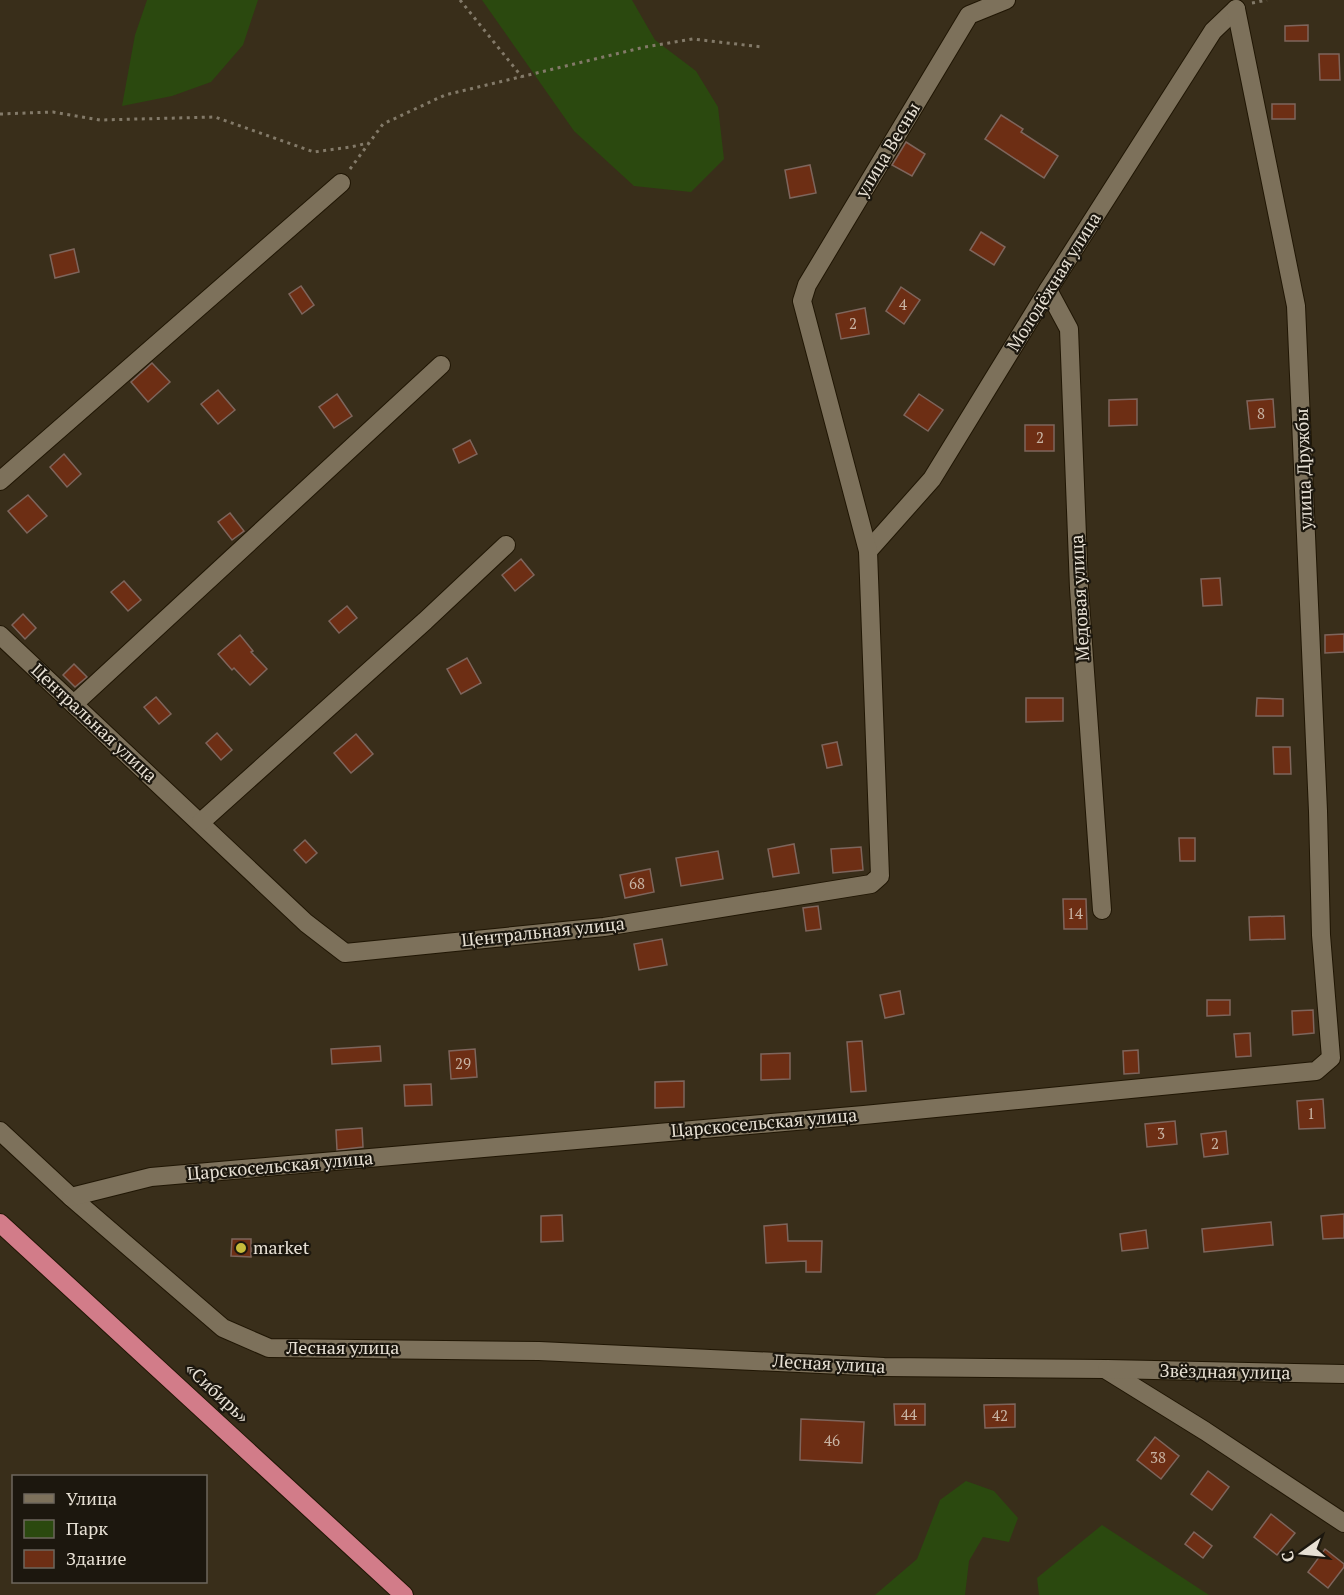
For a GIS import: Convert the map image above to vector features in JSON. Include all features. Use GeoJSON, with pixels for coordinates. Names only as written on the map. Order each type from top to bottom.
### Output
{"type":"FeatureCollection","features":[{"type":"Feature","properties":{"kind":"highway","name":"«Сибирь»"},"geometry":{"type":"LineString","coordinates":[[0,1223],[404,1595]]}},
{"type":"Feature","properties":{"kind":"street","name":"улица Весны"},"geometry":{"type":"LineString","coordinates":[[868,551],[802,301],[807,285],[969,15],[1006,0]]}},
{"type":"Feature","properties":{"kind":"street","name":"Молодёжная улица"},"geometry":{"type":"LineString","coordinates":[[868,551],[932,479],[1048,290],[1213,31],[1236,9]]}},
{"type":"Feature","properties":{"kind":"street","name":"улица Дружбы"},"geometry":{"type":"LineString","coordinates":[[1236,9],[1296,306],[1311,633],[1321,935]]}},
{"type":"Feature","properties":{"kind":"street"},"geometry":{"type":"LineString","coordinates":[[0,481],[341,183]]}},
{"type":"Feature","properties":{"kind":"street","name":"Медовая улица"},"geometry":{"type":"LineString","coordinates":[[1048,290],[1069,329],[1079,588],[1102,910]]}},
{"type":"Feature","properties":{"kind":"street"},"geometry":{"type":"LineString","coordinates":[[74,704],[441,365]]}},
{"type":"Feature","properties":{"kind":"street"},"geometry":{"type":"LineString","coordinates":[[201,822],[425,621],[506,545]]}},
{"type":"Feature","properties":{"kind":"street","name":"Центральная улица"},"geometry":{"type":"LineString","coordinates":[[0,635],[306,922],[345,953],[604,927],[871,884],[880,876],[868,551]]}},
{"type":"Feature","properties":{"kind":"street","name":"Царскосельская улица"},"geometry":{"type":"LineString","coordinates":[[71,1197],[151,1177],[876,1114],[1317,1071],[1331,1058],[1321,935]]}},
{"type":"Feature","properties":{"kind":"street"},"geometry":{"type":"LineString","coordinates":[[0,1131],[71,1197]]}},
{"type":"Feature","properties":{"kind":"street","name":"Лесная улица"},"geometry":{"type":"LineString","coordinates":[[71,1197],[223,1328],[268,1348],[539,1351],[884,1367],[1105,1369]]}},
{"type":"Feature","properties":{"kind":"street"},"geometry":{"type":"LineString","coordinates":[[1105,1369],[1205,1431],[1344,1523]]}},
{"type":"Feature","properties":{"kind":"street","name":"Звёздная улица"},"geometry":{"type":"LineString","coordinates":[[1105,1369],[1344,1374]]}},
{"type":"Feature","properties":{"kind":"path"},"geometry":{"type":"LineString","coordinates":[[460,0],[522,77]]}},
{"type":"Feature","properties":{"kind":"path"},"geometry":{"type":"LineString","coordinates":[[341,183],[383,124],[445,95],[645,47],[693,39],[762,47]]}},
{"type":"Feature","properties":{"kind":"path"},"geometry":{"type":"LineString","coordinates":[[0,114],[53,112],[100,120],[215,117],[314,152],[351,147],[368,142]]}},
{"type":"Feature","properties":{"kind":"green space"},"geometry":{"type":"Polygon","coordinates":[[[147,0],[258,0],[243,45],[211,82],[172,96],[122,106],[135,35],[147,0]]]}},
{"type":"Feature","properties":{"kind":"green space"},"geometry":{"type":"Polygon","coordinates":[[[482,0],[632,0],[655,40],[696,71],[718,107],[724,159],[691,192],[634,186],[574,131],[482,0]]]}},
{"type":"Feature","properties":{"kind":"green space"},"geometry":{"type":"Polygon","coordinates":[[[966,1481],[994,1491],[1018,1518],[1009,1542],[983,1537],[969,1561],[965,1595],[875,1595],[917,1559],[940,1500],[966,1481]]]}},
{"type":"Feature","properties":{"kind":"green space"},"geometry":{"type":"Polygon","coordinates":[[[1102,1525],[1209,1595],[1039,1595],[1037,1578],[1102,1525]]]}},
{"type":"Feature","properties":{"kind":"building"},"geometry":{"type":"Polygon","coordinates":[[[1308,25],[1308,41],[1285,41],[1285,26],[1308,25]]]}},
{"type":"Feature","properties":{"kind":"building"},"geometry":{"type":"Polygon","coordinates":[[[1319,54],[1339,54],[1340,80],[1320,80],[1319,54]]]}},
{"type":"Feature","properties":{"kind":"building"},"geometry":{"type":"Polygon","coordinates":[[[1272,104],[1295,104],[1295,119],[1272,119],[1272,104]]]}},
{"type":"Feature","properties":{"kind":"building"},"geometry":{"type":"Polygon","coordinates":[[[1001,115],[1023,129],[1021,132],[1058,156],[1044,178],[985,139],[1001,115]]]}},
{"type":"Feature","properties":{"kind":"building"},"geometry":{"type":"Polygon","coordinates":[[[906,142],[925,154],[912,176],[892,165],[906,142]]]}},
{"type":"Feature","properties":{"kind":"building"},"geometry":{"type":"Polygon","coordinates":[[[810,165],[816,193],[790,198],[785,170],[810,165]]]}},
{"type":"Feature","properties":{"kind":"building"},"geometry":{"type":"Polygon","coordinates":[[[981,232],[1005,247],[994,265],[970,250],[981,232]]]}},
{"type":"Feature","properties":{"kind":"building"},"geometry":{"type":"Polygon","coordinates":[[[74,249],[79,272],[55,278],[50,255],[74,249]]]}},
{"type":"Feature","properties":{"kind":"building"},"geometry":{"type":"Polygon","coordinates":[[[301,286],[314,305],[302,314],[289,294],[301,286]]]}},
{"type":"Feature","properties":{"kind":"building"},"geometry":{"type":"Polygon","coordinates":[[[901,287],[920,300],[904,324],[886,311],[901,287]]]}},
{"type":"Feature","properties":{"kind":"building"},"geometry":{"type":"Polygon","coordinates":[[[865,308],[869,334],[841,339],[836,314],[865,308]]]}},
{"type":"Feature","properties":{"kind":"building"},"geometry":{"type":"Polygon","coordinates":[[[152,363],[170,382],[148,402],[131,382],[152,363]]]}},
{"type":"Feature","properties":{"kind":"building"},"geometry":{"type":"Polygon","coordinates":[[[218,390],[235,410],[218,424],[201,404],[218,390]]]}},
{"type":"Feature","properties":{"kind":"building"},"geometry":{"type":"Polygon","coordinates":[[[337,394],[352,416],[334,428],[319,407],[337,394]]]}},
{"type":"Feature","properties":{"kind":"building"},"geometry":{"type":"Polygon","coordinates":[[[919,394],[943,410],[928,431],[904,415],[919,394]]]}},
{"type":"Feature","properties":{"kind":"building"},"geometry":{"type":"Polygon","coordinates":[[[1137,399],[1137,425],[1109,426],[1109,400],[1137,399]]]}},
{"type":"Feature","properties":{"kind":"building"},"geometry":{"type":"Polygon","coordinates":[[[1273,399],[1275,427],[1250,429],[1247,401],[1273,399]]]}},
{"type":"Feature","properties":{"kind":"building"},"geometry":{"type":"Polygon","coordinates":[[[1025,425],[1054,425],[1054,451],[1025,451],[1025,425]]]}},
{"type":"Feature","properties":{"kind":"building"},"geometry":{"type":"Polygon","coordinates":[[[470,440],[477,454],[459,463],[453,449],[470,440]]]}},
{"type":"Feature","properties":{"kind":"building"},"geometry":{"type":"Polygon","coordinates":[[[64,454],[81,474],[67,487],[50,467],[64,454]]]}},
{"type":"Feature","properties":{"kind":"building"},"geometry":{"type":"Polygon","coordinates":[[[28,495],[47,516],[27,533],[8,511],[28,495]]]}},
{"type":"Feature","properties":{"kind":"building"},"geometry":{"type":"Polygon","coordinates":[[[230,513],[244,531],[232,540],[218,522],[230,513]]]}},
{"type":"Feature","properties":{"kind":"building"},"geometry":{"type":"Polygon","coordinates":[[[521,559],[534,575],[515,591],[502,575],[521,559]]]}},
{"type":"Feature","properties":{"kind":"building"},"geometry":{"type":"Polygon","coordinates":[[[1220,578],[1222,605],[1203,606],[1201,579],[1220,578]]]}},
{"type":"Feature","properties":{"kind":"building"},"geometry":{"type":"Polygon","coordinates":[[[124,581],[141,600],[128,611],[111,592],[124,581]]]}},
{"type":"Feature","properties":{"kind":"building"},"geometry":{"type":"Polygon","coordinates":[[[347,606],[357,618],[339,633],[329,621],[347,606]]]}},
{"type":"Feature","properties":{"kind":"building"},"geometry":{"type":"Polygon","coordinates":[[[23,614],[36,628],[25,639],[12,625],[23,614]]]}},
{"type":"Feature","properties":{"kind":"building"},"geometry":{"type":"Polygon","coordinates":[[[1344,634],[1344,652],[1325,653],[1325,635],[1344,634]]]}},
{"type":"Feature","properties":{"kind":"building"},"geometry":{"type":"Polygon","coordinates":[[[240,635],[253,651],[251,652],[267,669],[250,685],[218,654],[240,635]]]}},
{"type":"Feature","properties":{"kind":"building"},"geometry":{"type":"Polygon","coordinates":[[[467,658],[481,683],[461,694],[447,669],[467,658]]]}},
{"type":"Feature","properties":{"kind":"building"},"geometry":{"type":"Polygon","coordinates":[[[74,664],[87,677],[75,687],[63,675],[74,664]]]}},
{"type":"Feature","properties":{"kind":"building"},"geometry":{"type":"Polygon","coordinates":[[[156,697],[171,714],[159,724],[144,707],[156,697]]]}},
{"type":"Feature","properties":{"kind":"building"},"geometry":{"type":"Polygon","coordinates":[[[1026,698],[1063,698],[1063,721],[1026,722],[1026,698]]]}},
{"type":"Feature","properties":{"kind":"building"},"geometry":{"type":"Polygon","coordinates":[[[1257,698],[1283,699],[1283,716],[1256,716],[1257,698]]]}},
{"type":"Feature","properties":{"kind":"building"},"geometry":{"type":"Polygon","coordinates":[[[217,733],[232,750],[221,760],[206,743],[217,733]]]}},
{"type":"Feature","properties":{"kind":"building"},"geometry":{"type":"Polygon","coordinates":[[[356,734],[373,754],[351,773],[334,753],[356,734]]]}},
{"type":"Feature","properties":{"kind":"building"},"geometry":{"type":"Polygon","coordinates":[[[837,742],[842,765],[827,768],[822,745],[837,742]]]}},
{"type":"Feature","properties":{"kind":"building"},"geometry":{"type":"Polygon","coordinates":[[[1273,747],[1290,747],[1291,774],[1274,774],[1273,747]]]}},
{"type":"Feature","properties":{"kind":"building"},"geometry":{"type":"Polygon","coordinates":[[[1179,838],[1195,838],[1195,861],[1180,861],[1179,838]]]}},
{"type":"Feature","properties":{"kind":"building"},"geometry":{"type":"Polygon","coordinates":[[[305,840],[317,853],[306,863],[294,850],[305,840]]]}},
{"type":"Feature","properties":{"kind":"building"},"geometry":{"type":"Polygon","coordinates":[[[794,844],[799,873],[773,877],[768,849],[794,844]]]}},
{"type":"Feature","properties":{"kind":"building"},"geometry":{"type":"Polygon","coordinates":[[[861,847],[863,870],[833,873],[831,849],[861,847]]]}},
{"type":"Feature","properties":{"kind":"building"},"geometry":{"type":"Polygon","coordinates":[[[718,851],[723,879],[681,886],[676,858],[718,851]]]}},
{"type":"Feature","properties":{"kind":"building"},"geometry":{"type":"Polygon","coordinates":[[[650,869],[654,892],[625,898],[620,875],[650,869]]]}},
{"type":"Feature","properties":{"kind":"building"},"geometry":{"type":"Polygon","coordinates":[[[1063,899],[1086,899],[1087,929],[1064,929],[1063,899]]]}},
{"type":"Feature","properties":{"kind":"building"},"geometry":{"type":"Polygon","coordinates":[[[818,906],[821,929],[806,931],[803,908],[818,906]]]}},
{"type":"Feature","properties":{"kind":"building"},"geometry":{"type":"Polygon","coordinates":[[[1284,916],[1285,939],[1250,940],[1249,917],[1284,916]]]}},
{"type":"Feature","properties":{"kind":"building"},"geometry":{"type":"Polygon","coordinates":[[[662,939],[667,965],[639,970],[634,944],[662,939]]]}},
{"type":"Feature","properties":{"kind":"building"},"geometry":{"type":"Polygon","coordinates":[[[900,991],[904,1014],[885,1018],[880,995],[900,991]]]}},
{"type":"Feature","properties":{"kind":"building"},"geometry":{"type":"Polygon","coordinates":[[[1207,1000],[1230,1000],[1230,1015],[1207,1016],[1207,1000]]]}},
{"type":"Feature","properties":{"kind":"building"},"geometry":{"type":"Polygon","coordinates":[[[1313,1010],[1314,1033],[1293,1035],[1292,1011],[1313,1010]]]}},
{"type":"Feature","properties":{"kind":"building"},"geometry":{"type":"Polygon","coordinates":[[[1250,1033],[1251,1056],[1236,1057],[1234,1034],[1250,1033]]]}},
{"type":"Feature","properties":{"kind":"building"},"geometry":{"type":"Polygon","coordinates":[[[862,1041],[866,1091],[851,1092],[847,1042],[862,1041]]]}},
{"type":"Feature","properties":{"kind":"building"},"geometry":{"type":"Polygon","coordinates":[[[380,1046],[381,1061],[332,1064],[331,1049],[380,1046]]]}},
{"type":"Feature","properties":{"kind":"building"},"geometry":{"type":"Polygon","coordinates":[[[475,1049],[477,1077],[451,1079],[449,1051],[475,1049]]]}},
{"type":"Feature","properties":{"kind":"building"},"geometry":{"type":"Polygon","coordinates":[[[1138,1050],[1139,1073],[1124,1074],[1123,1051],[1138,1050]]]}},
{"type":"Feature","properties":{"kind":"building"},"geometry":{"type":"Polygon","coordinates":[[[790,1053],[790,1079],[761,1080],[761,1054],[790,1053]]]}},
{"type":"Feature","properties":{"kind":"building"},"geometry":{"type":"Polygon","coordinates":[[[684,1081],[684,1107],[655,1108],[655,1082],[684,1081]]]}},
{"type":"Feature","properties":{"kind":"building"},"geometry":{"type":"Polygon","coordinates":[[[431,1084],[432,1105],[405,1106],[404,1085],[431,1084]]]}},
{"type":"Feature","properties":{"kind":"building"},"geometry":{"type":"Polygon","coordinates":[[[1323,1099],[1325,1128],[1299,1129],[1297,1101],[1323,1099]]]}},
{"type":"Feature","properties":{"kind":"building"},"geometry":{"type":"Polygon","coordinates":[[[1175,1121],[1177,1144],[1147,1147],[1145,1124],[1175,1121]]]}},
{"type":"Feature","properties":{"kind":"building"},"geometry":{"type":"Polygon","coordinates":[[[362,1128],[363,1147],[337,1150],[336,1130],[362,1128]]]}},
{"type":"Feature","properties":{"kind":"building"},"geometry":{"type":"Polygon","coordinates":[[[1226,1131],[1228,1154],[1204,1157],[1201,1134],[1226,1131]]]}},
{"type":"Feature","properties":{"kind":"building"},"geometry":{"type":"Polygon","coordinates":[[[1344,1214],[1344,1238],[1323,1239],[1321,1216],[1344,1214]]]}},
{"type":"Feature","properties":{"kind":"building"},"geometry":{"type":"Polygon","coordinates":[[[562,1215],[563,1241],[541,1242],[541,1216],[562,1215]]]}},
{"type":"Feature","properties":{"kind":"building"},"geometry":{"type":"Polygon","coordinates":[[[1271,1222],[1273,1245],[1204,1252],[1202,1229],[1271,1222]]]}},
{"type":"Feature","properties":{"kind":"building"},"geometry":{"type":"Polygon","coordinates":[[[787,1224],[788,1241],[822,1241],[821,1272],[806,1272],[806,1261],[766,1263],[764,1226],[787,1224]]]}},
{"type":"Feature","properties":{"kind":"building"},"geometry":{"type":"Polygon","coordinates":[[[1146,1230],[1148,1248],[1122,1251],[1120,1234],[1146,1230]]]}},
{"type":"Feature","properties":{"kind":"building","name":"market"},"geometry":{"type":"Polygon","coordinates":[[[232,1239],[251,1239],[251,1257],[231,1256],[232,1239]]]}},
{"type":"Feature","properties":{"kind":"building"},"geometry":{"type":"Polygon","coordinates":[[[894,1404],[925,1404],[925,1425],[895,1425],[894,1404]]]}},
{"type":"Feature","properties":{"kind":"building"},"geometry":{"type":"Polygon","coordinates":[[[1015,1404],[1015,1427],[985,1428],[984,1405],[1015,1404]]]}},
{"type":"Feature","properties":{"kind":"building"},"geometry":{"type":"Polygon","coordinates":[[[801,1419],[864,1422],[862,1463],[800,1460],[801,1419]]]}},
{"type":"Feature","properties":{"kind":"building"},"geometry":{"type":"Polygon","coordinates":[[[1155,1437],[1179,1456],[1161,1479],[1137,1460],[1155,1437]]]}},
{"type":"Feature","properties":{"kind":"building"},"geometry":{"type":"Polygon","coordinates":[[[1208,1471],[1229,1487],[1212,1510],[1191,1494],[1208,1471]]]}},
{"type":"Feature","properties":{"kind":"building"},"geometry":{"type":"Polygon","coordinates":[[[1271,1514],[1295,1533],[1277,1555],[1254,1537],[1271,1514]]]}},
{"type":"Feature","properties":{"kind":"building"},"geometry":{"type":"Polygon","coordinates":[[[1194,1532],[1212,1546],[1203,1558],[1185,1544],[1194,1532]]]}},
{"type":"Feature","properties":{"kind":"building"},"geometry":{"type":"Polygon","coordinates":[[[1325,1549],[1344,1564],[1328,1588],[1308,1572],[1325,1549]]]}},
{"type":"Feature","properties":{"kind":"place","name":"market"},"geometry":{"type":"Point","coordinates":[241,1248]}}]}
